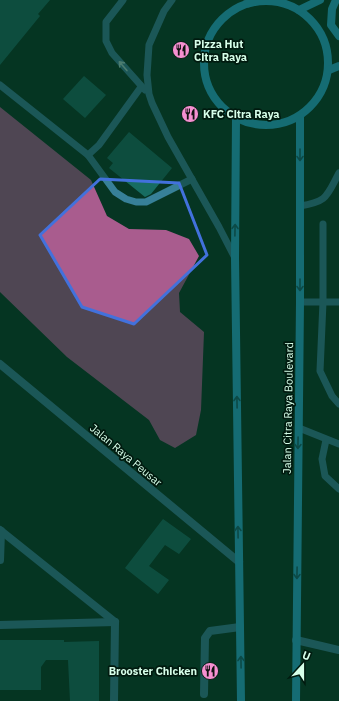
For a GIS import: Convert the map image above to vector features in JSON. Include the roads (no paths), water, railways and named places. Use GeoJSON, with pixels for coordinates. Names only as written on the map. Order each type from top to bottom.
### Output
{"type":"FeatureCollection","features":[{"type":"Feature","properties":{"kind":"main road"},"geometry":{"type":"LineString","coordinates":[[299,10],[320,0]]}},
{"type":"Feature","properties":{"kind":"main road"},"geometry":{"type":"LineString","coordinates":[[336,0],[332,8],[331,25],[339,36]]}},
{"type":"Feature","properties":{"kind":"main road"},"geometry":{"type":"LineString","coordinates":[[248,2],[280,2],[299,10],[312,21],[323,36],[328,53],[329,70],[324,88],[314,104],[300,116],[279,124],[257,125],[236,118],[221,105],[209,89],[204,70],[205,50],[212,32],[225,16],[248,2]]}},
{"type":"Feature","properties":{"kind":"main road"},"geometry":{"type":"LineString","coordinates":[[329,70],[339,66]]}},
{"type":"Feature","properties":{"kind":"main road","name":"Jalan Citra Raya Boulevard"},"geometry":{"type":"LineString","coordinates":[[298,700],[296,640],[300,302],[300,116]]}},
{"type":"Feature","properties":{"kind":"main road"},"geometry":{"type":"LineString","coordinates":[[236,118],[235,258],[241,701]]}},
{"type":"Feature","properties":{"kind":"street","name":"Jalan Raya Peusar"},"geometry":{"type":"LineString","coordinates":[[0,364],[238,562]]}},
{"type":"Feature","properties":{"kind":"street"},"geometry":{"type":"LineString","coordinates":[[0,560],[1,530]]}},
{"type":"Feature","properties":{"kind":"street"},"geometry":{"type":"LineString","coordinates":[[1,530],[115,622]]}},
{"type":"Feature","properties":{"kind":"street"},"geometry":{"type":"LineString","coordinates":[[0,625],[115,622]]}},
{"type":"Feature","properties":{"kind":"street"},"geometry":{"type":"LineString","coordinates":[[114,701],[115,622]]}},
{"type":"Feature","properties":{"kind":"street"},"geometry":{"type":"LineString","coordinates":[[204,694],[205,638],[207,634],[210,631],[240,627]]}},
{"type":"Feature","properties":{"kind":"street"},"geometry":{"type":"LineString","coordinates":[[296,640],[339,650]]}},
{"type":"Feature","properties":{"kind":"lane"},"geometry":{"type":"LineString","coordinates":[[123,0],[106,22],[106,41],[112,53],[141,87],[149,94]]}},
{"type":"Feature","properties":{"kind":"lane"},"geometry":{"type":"LineString","coordinates":[[172,0],[164,11],[149,45],[147,75],[149,94],[168,137],[235,258]]}},
{"type":"Feature","properties":{"kind":"lane"},"geometry":{"type":"LineString","coordinates":[[0,85],[88,155],[115,192],[126,199],[136,202],[146,202],[192,179]]}},
{"type":"Feature","properties":{"kind":"lane"},"geometry":{"type":"LineString","coordinates":[[88,155],[99,145],[141,87]]}},
{"type":"Feature","properties":{"kind":"lane"},"geometry":{"type":"LineString","coordinates":[[300,206],[318,203],[327,196],[339,173]]}},
{"type":"Feature","properties":{"kind":"lane"},"geometry":{"type":"LineString","coordinates":[[324,224],[320,371],[332,396],[339,404]]}},
{"type":"Feature","properties":{"kind":"lane"},"geometry":{"type":"LineString","coordinates":[[300,302],[339,302]]}},
{"type":"Feature","properties":{"kind":"lane"},"geometry":{"type":"LineString","coordinates":[[299,428],[339,444]]}},
{"type":"Feature","properties":{"kind":"lane"},"geometry":{"type":"LineString","coordinates":[[326,440],[322,459],[325,476],[339,489]]}},
{"type":"Feature","properties":{"kind":"place","name":"Pizza Hut Citra Raya"},"geometry":{"type":"Point","coordinates":[181,50]}},
{"type":"Feature","properties":{"kind":"place","name":"KFC Citra Raya"},"geometry":{"type":"Point","coordinates":[190,114]}},
{"type":"Feature","properties":{"kind":"place","name":"Brooster Chicken"},"geometry":{"type":"Point","coordinates":[210,671]}}]}
